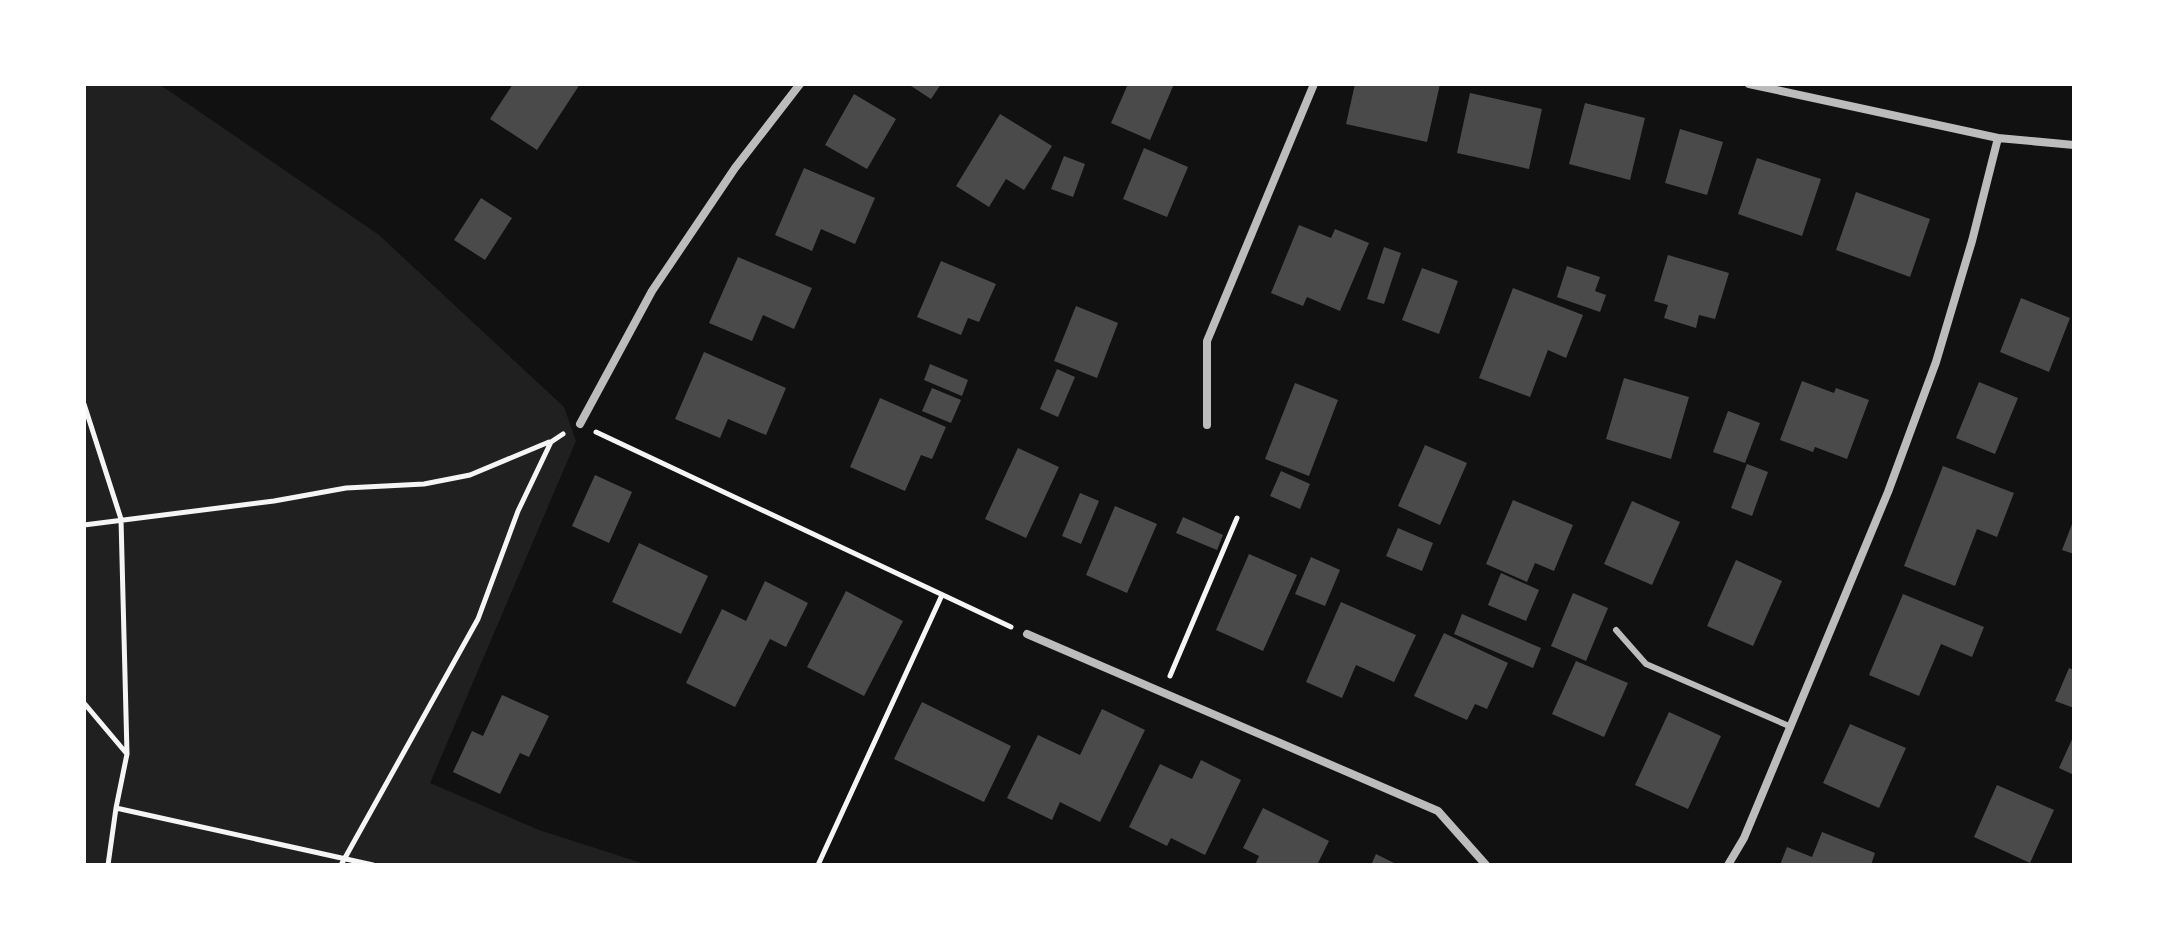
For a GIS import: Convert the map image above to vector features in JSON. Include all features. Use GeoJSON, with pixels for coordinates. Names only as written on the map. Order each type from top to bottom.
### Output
{"type":"FeatureCollection","features":[{"type":"Feature","properties":{"kind":"street"},"geometry":{"type":"LineString","coordinates":[[580,424],[652,291],[735,168],[800,84]]}},
{"type":"Feature","properties":{"kind":"street"},"geometry":{"type":"LineString","coordinates":[[1207,425],[1207,341],[1314,84]]}},
{"type":"Feature","properties":{"kind":"street"},"geometry":{"type":"LineString","coordinates":[[1749,84],[1998,138],[2074,145]]}},
{"type":"Feature","properties":{"kind":"street"},"geometry":{"type":"LineString","coordinates":[[1728,865],[1744,838],[1888,492],[1936,362],[1972,241],[1998,138]]}},
{"type":"Feature","properties":{"kind":"street"},"geometry":{"type":"LineString","coordinates":[[1027,634],[1438,811],[1486,865]]}},
{"type":"Feature","properties":{"kind":"lane"},"geometry":{"type":"LineString","coordinates":[[1616,630],[1646,664],[1789,726]]}},
{"type":"Feature","properties":{"kind":"path"},"geometry":{"type":"LineString","coordinates":[[84,404],[121,519],[127,754],[108,865]]}},
{"type":"Feature","properties":{"kind":"path"},"geometry":{"type":"LineString","coordinates":[[84,525],[274,501],[346,488],[424,484],[470,475],[551,442],[580,424],[1027,634]]}},
{"type":"Feature","properties":{"kind":"path"},"geometry":{"type":"LineString","coordinates":[[341,865],[478,619],[518,511],[551,442]]}},
{"type":"Feature","properties":{"kind":"path"},"geometry":{"type":"LineString","coordinates":[[1164,691],[1237,518]]}},
{"type":"Feature","properties":{"kind":"path"},"geometry":{"type":"LineString","coordinates":[[818,865],[942,595]]}},
{"type":"Feature","properties":{"kind":"path"},"geometry":{"type":"LineString","coordinates":[[84,703],[127,754]]}},
{"type":"Feature","properties":{"kind":"path"},"geometry":{"type":"LineString","coordinates":[[116,808],[373,865]]}},
{"type":"Feature","properties":{"kind":"shaded area"},"geometry":{"type":"Polygon","coordinates":[[[84,84],[159,84],[379,235],[564,407],[576,441],[430,783],[539,830],[648,865],[84,865],[84,84]]]}},
{"type":"Feature","properties":{"kind":"building"},"geometry":{"type":"Polygon","coordinates":[[[513,84],[580,84],[537,150],[490,119],[513,84]]]}},
{"type":"Feature","properties":{"kind":"building"},"geometry":{"type":"Polygon","coordinates":[[[908,84],[941,84],[931,99],[908,84]]]}},
{"type":"Feature","properties":{"kind":"building"},"geometry":{"type":"Polygon","coordinates":[[[1128,84],[1174,84],[1150,140],[1111,123],[1128,84]]]}},
{"type":"Feature","properties":{"kind":"building"},"geometry":{"type":"Polygon","coordinates":[[[1355,84],[1440,84],[1427,142],[1346,124],[1355,84]]]}},
{"type":"Feature","properties":{"kind":"building"},"geometry":{"type":"Polygon","coordinates":[[[1470,93],[1542,109],[1529,169],[1457,153],[1470,93]]]}},
{"type":"Feature","properties":{"kind":"building"},"geometry":{"type":"Polygon","coordinates":[[[854,94],[896,119],[867,169],[825,145],[854,94]]]}},
{"type":"Feature","properties":{"kind":"building"},"geometry":{"type":"Polygon","coordinates":[[[1585,103],[1645,118],[1630,180],[1569,164],[1585,103]]]}},
{"type":"Feature","properties":{"kind":"building"},"geometry":{"type":"Polygon","coordinates":[[[1000,114],[1052,146],[1024,190],[1006,179],[989,207],[956,186],[1000,114]]]}},
{"type":"Feature","properties":{"kind":"building"},"geometry":{"type":"Polygon","coordinates":[[[1680,129],[1723,142],[1707,195],[1665,183],[1680,129]]]}},
{"type":"Feature","properties":{"kind":"building"},"geometry":{"type":"Polygon","coordinates":[[[1144,148],[1188,167],[1167,217],[1123,199],[1144,148]]]}},
{"type":"Feature","properties":{"kind":"building"},"geometry":{"type":"Polygon","coordinates":[[[1064,156],[1085,164],[1073,197],[1051,189],[1064,156]]]}},
{"type":"Feature","properties":{"kind":"building"},"geometry":{"type":"Polygon","coordinates":[[[1757,158],[1821,179],[1802,236],[1738,214],[1757,158]]]}},
{"type":"Feature","properties":{"kind":"building"},"geometry":{"type":"Polygon","coordinates":[[[804,168],[875,198],[855,244],[821,229],[812,251],[775,235],[804,168]]]}},
{"type":"Feature","properties":{"kind":"building"},"geometry":{"type":"Polygon","coordinates":[[[1856,192],[1930,219],[1910,277],[1836,250],[1856,192]]]}},
{"type":"Feature","properties":{"kind":"building"},"geometry":{"type":"Polygon","coordinates":[[[481,198],[512,218],[485,260],[454,240],[481,198]]]}},
{"type":"Feature","properties":{"kind":"building"},"geometry":{"type":"Polygon","coordinates":[[[1299,225],[1331,238],[1335,229],[1369,243],[1340,311],[1307,297],[1303,306],[1271,293],[1299,225]]]}},
{"type":"Feature","properties":{"kind":"building"},"geometry":{"type":"Polygon","coordinates":[[[1384,247],[1401,253],[1384,304],[1367,299],[1384,247]]]}},
{"type":"Feature","properties":{"kind":"building"},"geometry":{"type":"Polygon","coordinates":[[[1668,255],[1729,273],[1715,319],[1699,315],[1696,328],[1664,318],[1668,305],[1654,301],[1668,255]]]}},
{"type":"Feature","properties":{"kind":"building"},"geometry":{"type":"Polygon","coordinates":[[[738,257],[812,288],[794,329],[763,315],[752,341],[709,323],[738,257]]]}},
{"type":"Feature","properties":{"kind":"building"},"geometry":{"type":"Polygon","coordinates":[[[941,261],[996,284],[979,322],[968,318],[961,335],[917,317],[941,261]]]}},
{"type":"Feature","properties":{"kind":"building"},"geometry":{"type":"Polygon","coordinates":[[[1567,266],[1600,277],[1595,291],[1606,295],[1600,312],[1557,297],[1567,266]]]}},
{"type":"Feature","properties":{"kind":"building"},"geometry":{"type":"Polygon","coordinates":[[[1422,268],[1458,281],[1439,334],[1402,320],[1422,268]]]}},
{"type":"Feature","properties":{"kind":"building"},"geometry":{"type":"Polygon","coordinates":[[[1513,288],[1583,315],[1566,358],[1548,350],[1530,397],[1479,378],[1513,288]]]}},
{"type":"Feature","properties":{"kind":"building"},"geometry":{"type":"Polygon","coordinates":[[[2021,298],[2070,318],[2049,372],[2000,352],[2021,298]]]}},
{"type":"Feature","properties":{"kind":"building"},"geometry":{"type":"Polygon","coordinates":[[[1076,306],[1118,323],[1097,378],[1054,361],[1076,306]]]}},
{"type":"Feature","properties":{"kind":"building"},"geometry":{"type":"Polygon","coordinates":[[[704,352],[786,388],[766,435],[728,419],[720,438],[675,419],[704,352]]]}},
{"type":"Feature","properties":{"kind":"building"},"geometry":{"type":"Polygon","coordinates":[[[930,364],[968,380],[962,396],[924,380],[930,364]]]}},
{"type":"Feature","properties":{"kind":"building"},"geometry":{"type":"Polygon","coordinates":[[[1057,369],[1075,377],[1058,417],[1040,409],[1057,369]]]}},
{"type":"Feature","properties":{"kind":"building"},"geometry":{"type":"Polygon","coordinates":[[[1624,378],[1689,397],[1671,459],[1606,439],[1624,378]]]}},
{"type":"Feature","properties":{"kind":"building"},"geometry":{"type":"Polygon","coordinates":[[[1802,381],[1834,393],[1836,388],[1869,400],[1847,459],[1815,447],[1813,452],[1780,440],[1802,381]]]}},
{"type":"Feature","properties":{"kind":"building"},"geometry":{"type":"Polygon","coordinates":[[[1979,382],[2018,398],[1995,454],[1956,438],[1979,382]]]}},
{"type":"Feature","properties":{"kind":"building"},"geometry":{"type":"Polygon","coordinates":[[[1295,383],[1338,400],[1309,476],[1265,459],[1295,383]]]}},
{"type":"Feature","properties":{"kind":"building"},"geometry":{"type":"Polygon","coordinates":[[[932,388],[961,400],[951,423],[922,411],[932,388]]]}},
{"type":"Feature","properties":{"kind":"building"},"geometry":{"type":"Polygon","coordinates":[[[880,398],[946,427],[932,459],[921,455],[905,491],[850,467],[880,398]]]}},
{"type":"Feature","properties":{"kind":"building"},"geometry":{"type":"Polygon","coordinates":[[[1728,411],[1760,423],[1745,463],[1713,452],[1728,411]]]}},
{"type":"Feature","properties":{"kind":"building"},"geometry":{"type":"Polygon","coordinates":[[[1425,445],[1467,463],[1440,525],[1398,506],[1425,445]]]}},
{"type":"Feature","properties":{"kind":"building"},"geometry":{"type":"Polygon","coordinates":[[[1018,448],[1059,467],[1026,538],[985,519],[1018,448]]]}},
{"type":"Feature","properties":{"kind":"building"},"geometry":{"type":"Polygon","coordinates":[[[1747,464],[1768,472],[1752,516],[1731,508],[1747,464]]]}},
{"type":"Feature","properties":{"kind":"building"},"geometry":{"type":"Polygon","coordinates":[[[1943,466],[2014,493],[1997,537],[1977,529],[1955,586],[1904,566],[1943,466]]]}},
{"type":"Feature","properties":{"kind":"building"},"geometry":{"type":"Polygon","coordinates":[[[1281,471],[1310,484],[1300,509],[1270,496],[1281,471]]]}},
{"type":"Feature","properties":{"kind":"building"},"geometry":{"type":"Polygon","coordinates":[[[595,475],[632,492],[609,543],[572,526],[595,475]]]}},
{"type":"Feature","properties":{"kind":"building"},"geometry":{"type":"Polygon","coordinates":[[[1080,493],[1099,501],[1081,544],[1062,536],[1080,493]]]}},
{"type":"Feature","properties":{"kind":"building"},"geometry":{"type":"Polygon","coordinates":[[[1513,500],[1573,525],[1554,571],[1535,563],[1527,582],[1486,564],[1513,500]]]}},
{"type":"Feature","properties":{"kind":"building"},"geometry":{"type":"Polygon","coordinates":[[[1632,501],[1680,522],[1652,585],[1604,564],[1632,501]]]}},
{"type":"Feature","properties":{"kind":"building"},"geometry":{"type":"Polygon","coordinates":[[[1115,506],[1157,524],[1127,593],[1086,575],[1115,506]]]}},
{"type":"Feature","properties":{"kind":"building"},"geometry":{"type":"Polygon","coordinates":[[[1183,517],[1223,535],[1217,550],[1176,533],[1183,517]]]}},
{"type":"Feature","properties":{"kind":"building"},"geometry":{"type":"Polygon","coordinates":[[[2074,519],[2074,554],[2062,550],[2074,519]]]}},
{"type":"Feature","properties":{"kind":"building"},"geometry":{"type":"Polygon","coordinates":[[[1398,528],[1433,543],[1422,571],[1386,556],[1398,528]]]}},
{"type":"Feature","properties":{"kind":"building"},"geometry":{"type":"Polygon","coordinates":[[[639,543],[708,576],[681,634],[612,602],[639,543]]]}},
{"type":"Feature","properties":{"kind":"building"},"geometry":{"type":"Polygon","coordinates":[[[1249,554],[1297,575],[1263,651],[1216,630],[1249,554]]]}},
{"type":"Feature","properties":{"kind":"building"},"geometry":{"type":"Polygon","coordinates":[[[1311,557],[1340,570],[1325,606],[1295,594],[1311,557]]]}},
{"type":"Feature","properties":{"kind":"building"},"geometry":{"type":"Polygon","coordinates":[[[1736,560],[1782,581],[1753,646],[1707,626],[1736,560]]]}},
{"type":"Feature","properties":{"kind":"building"},"geometry":{"type":"Polygon","coordinates":[[[1501,573],[1539,590],[1526,621],[1488,605],[1501,573]]]}},
{"type":"Feature","properties":{"kind":"building"},"geometry":{"type":"Polygon","coordinates":[[[765,581],[808,603],[786,647],[770,639],[735,707],[686,683],[722,609],[746,621],[765,581]]]}},
{"type":"Feature","properties":{"kind":"building"},"geometry":{"type":"Polygon","coordinates":[[[846,591],[903,621],[864,696],[807,667],[846,591]]]}},
{"type":"Feature","properties":{"kind":"building"},"geometry":{"type":"Polygon","coordinates":[[[1573,593],[1608,608],[1586,661],[1551,646],[1573,593]]]}},
{"type":"Feature","properties":{"kind":"building"},"geometry":{"type":"Polygon","coordinates":[[[1903,594],[1984,627],[1972,657],[1941,644],[1919,696],[1869,675],[1903,594]]]}},
{"type":"Feature","properties":{"kind":"building"},"geometry":{"type":"Polygon","coordinates":[[[1341,602],[1416,635],[1394,682],[1356,665],[1342,698],[1306,682],[1341,602]]]}},
{"type":"Feature","properties":{"kind":"building"},"geometry":{"type":"Polygon","coordinates":[[[1462,614],[1541,648],[1533,668],[1454,634],[1462,614]]]}},
{"type":"Feature","properties":{"kind":"building"},"geometry":{"type":"Polygon","coordinates":[[[1444,633],[1508,663],[1487,709],[1475,704],[1467,720],[1414,696],[1444,633]]]}},
{"type":"Feature","properties":{"kind":"building"},"geometry":{"type":"Polygon","coordinates":[[[1576,661],[1628,683],[1604,737],[1552,714],[1576,661]]]}},
{"type":"Feature","properties":{"kind":"building"},"geometry":{"type":"Polygon","coordinates":[[[2069,668],[2074,670],[2074,708],[2055,701],[2069,668]]]}},
{"type":"Feature","properties":{"kind":"building"},"geometry":{"type":"Polygon","coordinates":[[[502,695],[549,716],[529,757],[520,753],[500,794],[453,772],[472,731],[483,736],[502,695]]]}},
{"type":"Feature","properties":{"kind":"building"},"geometry":{"type":"Polygon","coordinates":[[[922,702],[1011,746],[984,802],[894,759],[922,702]]]}},
{"type":"Feature","properties":{"kind":"building"},"geometry":{"type":"Polygon","coordinates":[[[1102,709],[1145,730],[1100,822],[1060,802],[1052,820],[1007,798],[1038,735],[1080,755],[1102,709]]]}},
{"type":"Feature","properties":{"kind":"building"},"geometry":{"type":"Polygon","coordinates":[[[1669,712],[1721,736],[1688,809],[1635,785],[1669,712]]]}},
{"type":"Feature","properties":{"kind":"building"},"geometry":{"type":"Polygon","coordinates":[[[1850,724],[1906,748],[1879,808],[1823,783],[1850,724]]]}},
{"type":"Feature","properties":{"kind":"building"},"geometry":{"type":"Polygon","coordinates":[[[2074,735],[2074,775],[2059,768],[2074,735]]]}},
{"type":"Feature","properties":{"kind":"building"},"geometry":{"type":"Polygon","coordinates":[[[1201,760],[1241,780],[1205,855],[1171,838],[1167,846],[1129,827],[1160,764],[1192,779],[1201,760]]]}},
{"type":"Feature","properties":{"kind":"building"},"geometry":{"type":"Polygon","coordinates":[[[1997,785],[2054,810],[2030,863],[1974,837],[1997,785]]]}},
{"type":"Feature","properties":{"kind":"building"},"geometry":{"type":"Polygon","coordinates":[[[1263,808],[1329,841],[1317,865],[1255,865],[1259,856],[1243,848],[1263,808]]]}},
{"type":"Feature","properties":{"kind":"building"},"geometry":{"type":"Polygon","coordinates":[[[1822,832],[1875,853],[1871,865],[1780,865],[1787,847],[1812,857],[1822,832]]]}},
{"type":"Feature","properties":{"kind":"building"},"geometry":{"type":"Polygon","coordinates":[[[1376,854],[1398,865],[1371,865],[1376,854]]]}}]}
